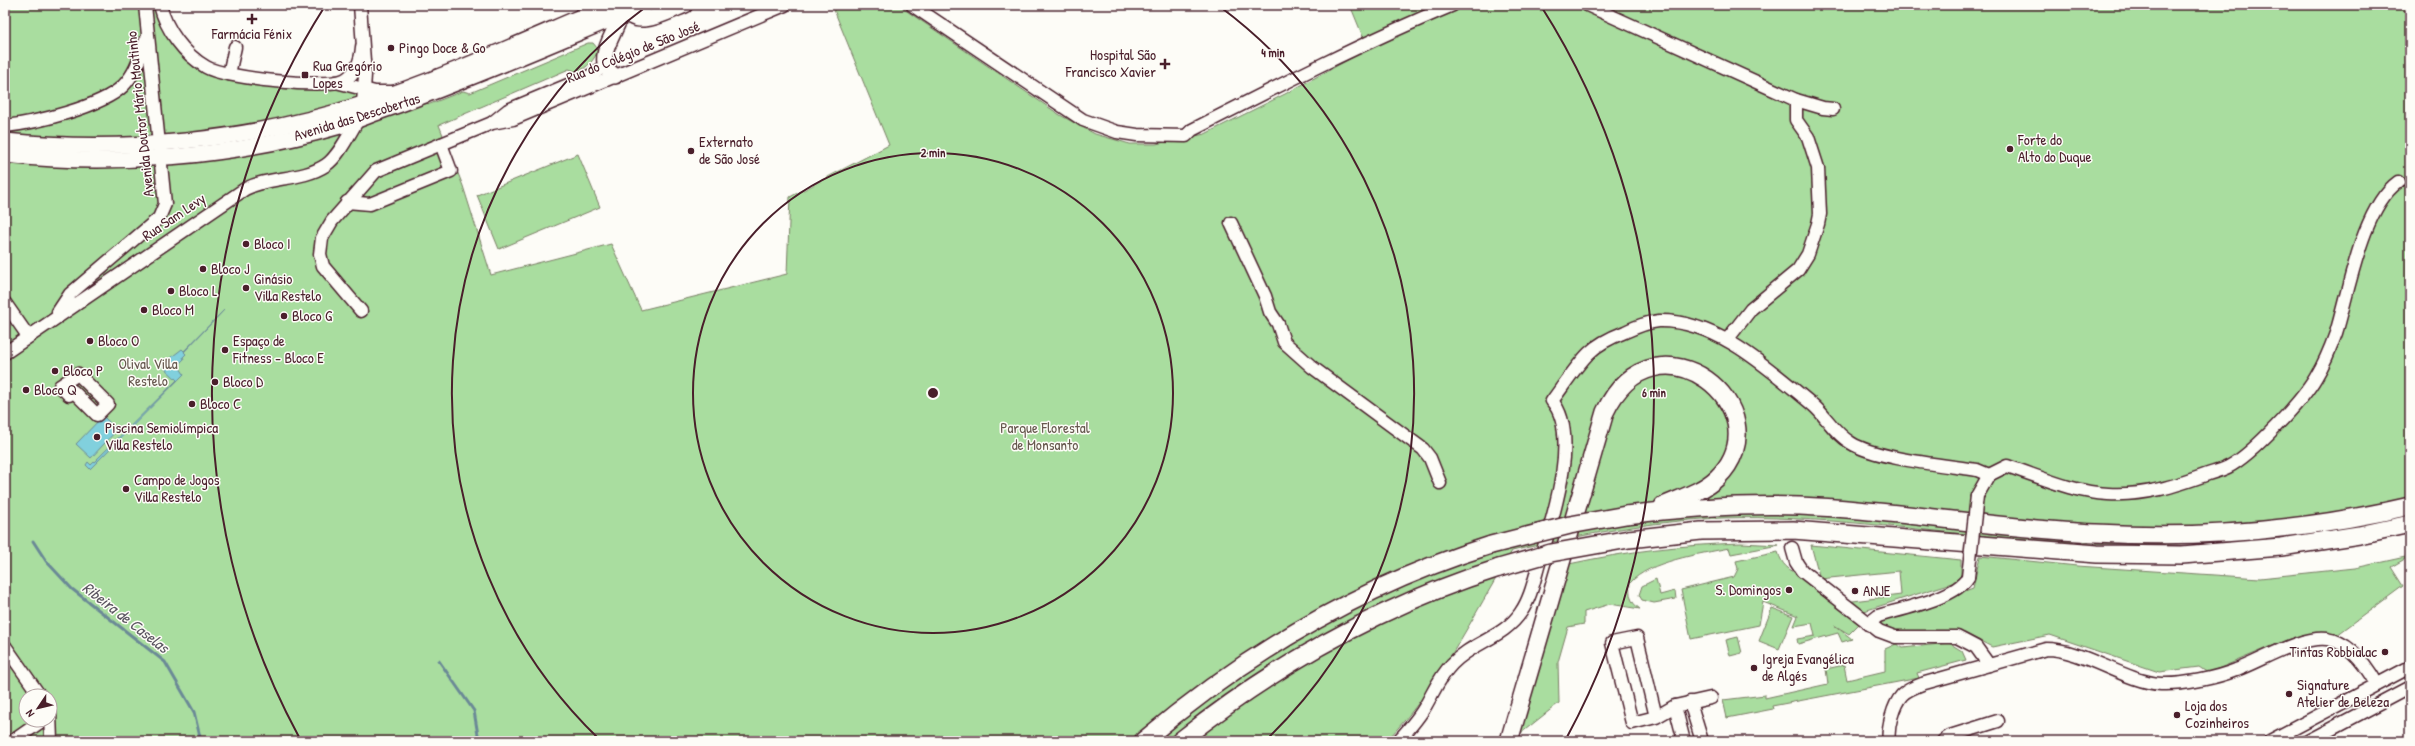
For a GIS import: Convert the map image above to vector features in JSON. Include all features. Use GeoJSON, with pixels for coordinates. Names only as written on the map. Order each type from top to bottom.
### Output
{"type":"FeatureCollection","features":[{"type":"Feature","properties":{"kind":"highway"},"geometry":{"type":"LineString","coordinates":[[1509,741],[1605,412],[1622,386],[1638,374],[1667,367],[1687,369],[1712,382],[1725,397],[1734,418],[1736,440],[1733,452],[1724,470],[1709,484],[1650,512]]}},
{"type":"Feature","properties":{"kind":"highway"},"geometry":{"type":"LineString","coordinates":[[1143,741],[1238,669],[1304,627],[1393,582],[1491,546],[1570,525],[1650,512],[1720,507],[1800,506],[2093,533],[2156,535],[2242,533],[2348,518],[2410,506]]}},
{"type":"Feature","properties":{"kind":"highway"},"geometry":{"type":"LineString","coordinates":[[1180,741],[1260,681],[1328,640],[1418,596],[1499,568],[1551,553],[1629,539],[1685,532],[1775,529],[1873,535],[2097,554],[2182,555],[2265,549],[2348,537],[2410,524]]}},
{"type":"Feature","properties":{"kind":"main road","name":"Avenida das Descobertas"},"geometry":{"type":"LineString","coordinates":[[5,155],[107,159],[160,150],[310,118],[364,97],[394,92],[609,5]]}},
{"type":"Feature","properties":{"kind":"main road","name":"Avenida das Descobertas"},"geometry":{"type":"LineString","coordinates":[[5,141],[57,145],[211,152],[283,140],[358,120],[413,101],[572,35],[623,9],[645,5]]}},
{"type":"Feature","properties":{"kind":"main road"},"geometry":{"type":"LineString","coordinates":[[610,71],[603,59],[623,9],[632,17],[644,20],[685,5]]}},
{"type":"Feature","properties":{"kind":"main road"},"geometry":{"type":"LineString","coordinates":[[572,35],[592,36],[607,46]]}},
{"type":"Feature","properties":{"kind":"main road"},"geometry":{"type":"LineString","coordinates":[[358,120],[364,97]]}},
{"type":"Feature","properties":{"kind":"street","name":"Avenida Doutor Mário Moutinho"},"geometry":{"type":"LineString","coordinates":[[56,316],[70,294],[159,218],[165,204],[145,5]]}},
{"type":"Feature","properties":{"kind":"street"},"geometry":{"type":"LineString","coordinates":[[160,5],[169,28]]}},
{"type":"Feature","properties":{"kind":"street"},"geometry":{"type":"LineString","coordinates":[[360,5],[364,97]]}},
{"type":"Feature","properties":{"kind":"street","name":"Rua do Colégio de São José"},"geometry":{"type":"LineString","coordinates":[[360,310],[331,277],[324,266],[320,254],[322,238],[347,202],[376,171],[492,123],[508,110],[592,75],[610,71],[784,5]]}},
{"type":"Feature","properties":{"kind":"street"},"geometry":{"type":"LineString","coordinates":[[912,5],[1083,120],[1117,132],[1137,135],[1186,136],[1192,130],[1318,66],[1382,35],[1453,5]]}},
{"type":"Feature","properties":{"kind":"street"},"geometry":{"type":"LineString","coordinates":[[1587,5],[1796,100],[1823,108],[1833,109]]}},
{"type":"Feature","properties":{"kind":"street"},"geometry":{"type":"LineString","coordinates":[[5,126],[41,120],[102,100],[113,94],[132,74],[150,21],[156,17],[164,21],[187,52],[206,68],[229,74],[287,83],[335,82],[346,79],[355,71],[361,56],[362,46]]}},
{"type":"Feature","properties":{"kind":"street"},"geometry":{"type":"LineString","coordinates":[[229,74],[234,47]]}},
{"type":"Feature","properties":{"kind":"street"},"geometry":{"type":"LineString","coordinates":[[335,82],[358,91],[364,97]]}},
{"type":"Feature","properties":{"kind":"street"},"geometry":{"type":"LineString","coordinates":[[1726,340],[1751,309],[1798,270],[1808,254],[1818,224],[1820,214],[1818,168],[1808,137],[1796,120],[1796,100]]}},
{"type":"Feature","properties":{"kind":"street","name":"Rua Sam Levy"},"geometry":{"type":"LineString","coordinates":[[5,353],[56,316],[245,189],[256,183],[314,172],[327,165],[358,120]]}},
{"type":"Feature","properties":{"kind":"street"},"geometry":{"type":"LineString","coordinates":[[347,202],[370,204],[451,171],[441,144]]}},
{"type":"Feature","properties":{"kind":"street"},"geometry":{"type":"LineString","coordinates":[[1868,624],[1878,616],[1952,592],[1964,584],[1968,577],[1977,496],[1989,475],[2007,466],[2048,482],[2084,492],[2138,494],[2184,484],[2228,467],[2238,461],[2289,412],[2316,377],[2336,334],[2372,216],[2382,198],[2398,182]]}},
{"type":"Feature","properties":{"kind":"street"},"geometry":{"type":"LineString","coordinates":[[1230,223],[1265,296],[1270,312],[1278,324],[1284,342],[1312,367],[1423,449],[1430,458],[1440,483]]}},
{"type":"Feature","properties":{"kind":"street"},"geometry":{"type":"LineString","coordinates":[[6,308],[28,336]]}},
{"type":"Feature","properties":{"kind":"street"},"geometry":{"type":"LineString","coordinates":[[1398,741],[1425,706],[1451,664],[1471,649],[1506,629],[1522,610],[1531,589],[1555,511],[1563,472],[1564,450],[1560,416],[1552,401],[1589,353],[1608,339],[1641,325],[1658,321],[1678,323],[1704,330],[1726,340],[1773,373],[1809,402],[1836,433],[1852,444],[1880,454],[1977,470],[1989,475]]}},
{"type":"Feature","properties":{"kind":"street"},"geometry":{"type":"LineString","coordinates":[[1792,548],[1796,562],[1802,572],[1868,624],[1895,637],[1957,637],[1976,647],[1989,665]]}},
{"type":"Feature","properties":{"kind":"street"},"geometry":{"type":"LineString","coordinates":[[1656,717],[1637,638],[1612,642],[1632,722],[1656,717],[1675,706],[1711,698]]}},
{"type":"Feature","properties":{"kind":"street"},"geometry":{"type":"LineString","coordinates":[[1889,741],[1888,734],[1896,706],[1903,695],[1925,683],[2038,650],[2053,649],[2153,683],[2170,684],[2234,671],[2308,640],[2328,639],[2338,643],[2355,655],[2368,668],[2377,684]]}},
{"type":"Feature","properties":{"kind":"street"},"geometry":{"type":"LineString","coordinates":[[6,650],[34,688]]}},
{"type":"Feature","properties":{"kind":"street"},"geometry":{"type":"LineString","coordinates":[[2270,741],[2410,667]]}},
{"type":"Feature","properties":{"kind":"street"},"geometry":{"type":"LineString","coordinates":[[2308,741],[2410,687]]}},
{"type":"Feature","properties":{"kind":"street"},"geometry":{"type":"LineString","coordinates":[[1690,702],[1702,741]]}},
{"type":"Feature","properties":{"kind":"street"},"geometry":{"type":"LineString","coordinates":[[1675,706],[1684,741]]}},
{"type":"Feature","properties":{"kind":"street"},"geometry":{"type":"LineString","coordinates":[[1942,741],[1950,736],[1998,721]]}},
{"type":"Feature","properties":{"kind":"street"},"geometry":{"type":"LineString","coordinates":[[13,741],[32,728]]}},
{"type":"Feature","properties":{"kind":"street"},"geometry":{"type":"LineString","coordinates":[[50,728],[51,741]]}},
{"type":"Feature","properties":{"kind":"green space","name":"Parque Florestal de Monsanto"},"geometry":{"type":"Polygon","coordinates":[[[5,5],[158,5],[172,36],[216,71],[319,83],[430,104],[463,91],[470,93],[588,43],[593,43],[598,49],[597,53],[590,63],[581,70],[577,72],[569,69],[439,125],[463,186],[491,275],[611,244],[641,310],[787,274],[790,197],[889,145],[832,5],[898,5],[1060,115],[1095,134],[1130,144],[1156,144],[1205,134],[1285,94],[1368,49],[1350,5],[2406,5],[2410,7],[2410,515],[2310,533],[2210,543],[2110,544],[2059,542],[1830,521],[1722,518],[1669,522],[1590,534],[1538,545],[1512,551],[1439,674],[1423,698],[1386,741],[5,741],[5,5]]]}},
{"type":"Feature","properties":{"kind":"green space"},"geometry":{"type":"Polygon","coordinates":[[[578,154],[600,207],[499,249],[477,195],[578,154]]]}},
{"type":"Feature","properties":{"kind":"green space"},"geometry":{"type":"Polygon","coordinates":[[[1741,543],[1779,545],[1731,554],[1729,548],[1690,556],[1662,564],[1649,569],[1630,583],[1632,601],[1640,609],[1610,604],[1584,612],[1584,624],[1568,627],[1558,662],[1559,703],[1516,737],[1569,564],[1655,549],[1741,543]]]}},
{"type":"Feature","properties":{"kind":"green space"},"geometry":{"type":"Polygon","coordinates":[[[1811,545],[1961,560],[1961,576],[1952,583],[1861,612],[1845,602],[1901,595],[1899,571],[1820,579],[1811,545]]]}},
{"type":"Feature","properties":{"kind":"green space"},"geometry":{"type":"Polygon","coordinates":[[[1778,552],[1781,560],[1786,566],[1792,571],[1801,575],[1859,624],[1849,634],[1834,625],[1852,639],[1842,642],[1838,633],[1798,644],[1797,639],[1815,636],[1812,623],[1794,626],[1798,616],[1763,602],[1759,625],[1691,639],[1681,590],[1734,577],[1738,569],[1736,561],[1778,552]]]}},
{"type":"Feature","properties":{"kind":"green space"},"geometry":{"type":"Polygon","coordinates":[[[1980,556],[2077,566],[2260,578],[2355,568],[2410,556],[2391,567],[2403,586],[2337,635],[2315,634],[2289,639],[2208,673],[2199,667],[2159,672],[2050,635],[1992,647],[1965,633],[1894,631],[1879,624],[1883,621],[1973,588],[1980,556]]]}},
{"type":"Feature","properties":{"kind":"green space"},"geometry":{"type":"Polygon","coordinates":[[[1656,579],[1660,595],[1675,591],[1676,599],[1654,603],[1642,600],[1639,595],[1642,586],[1656,579]]]}},
{"type":"Feature","properties":{"kind":"green space"},"geometry":{"type":"Polygon","coordinates":[[[1772,608],[1793,616],[1779,649],[1759,641],[1772,608]]]}},
{"type":"Feature","properties":{"kind":"green space"},"geometry":{"type":"Polygon","coordinates":[[[1738,637],[1742,653],[1730,656],[1726,640],[1738,637]]]}},
{"type":"Feature","properties":{"kind":"green space"},"geometry":{"type":"Polygon","coordinates":[[[1949,643],[1962,651],[1966,660],[1917,673],[1919,678],[1772,706],[1773,709],[1727,718],[1723,700],[1765,695],[1765,698],[1828,684],[1826,669],[1844,665],[1847,680],[1885,671],[1885,649],[1896,644],[1903,648],[1949,643]]]}},
{"type":"Feature","properties":{"kind":"water"},"geometry":{"type":"Polygon","coordinates":[[[224,310],[184,352],[186,354],[183,357],[184,359],[178,365],[184,374],[90,469],[86,465],[88,462],[91,465],[177,380],[163,367],[169,359],[182,349],[184,351],[224,310]]]}},
{"type":"Feature","properties":{"kind":"water","name":"Piscina Semiolímpica Villa Restelo"},"geometry":{"type":"Polygon","coordinates":[[[103,416],[117,430],[91,458],[76,444],[103,416]]]}},
{"type":"Feature","properties":{"kind":"waterway","name":"Ribeira de Caselas"},"geometry":{"type":"LineString","coordinates":[[33,541],[46,561],[72,589],[165,662],[194,712],[201,741]]}},
{"type":"Feature","properties":{"kind":"waterway"},"geometry":{"type":"LineString","coordinates":[[439,661],[474,711],[479,741]]}},
{"type":"Feature","properties":{"kind":"place","name":"Farmácia Fénix"},"geometry":{"type":"Point","coordinates":[252,19]}},
{"type":"Feature","properties":{"kind":"place","name":"Pingo Doce & Go"},"geometry":{"type":"Point","coordinates":[391,48]}},
{"type":"Feature","properties":{"kind":"place","name":"Hospital São Francisco Xavier"},"geometry":{"type":"Point","coordinates":[1165,64]}},
{"type":"Feature","properties":{"kind":"place","name":"Rua Gregório Lopes"},"geometry":{"type":"Point","coordinates":[305,75]}},
{"type":"Feature","properties":{"kind":"place","name":"Forte do Alto do Duque"},"geometry":{"type":"Point","coordinates":[2010,149]}},
{"type":"Feature","properties":{"kind":"place","name":"Externato de São José"},"geometry":{"type":"Point","coordinates":[691,151]}},
{"type":"Feature","properties":{"kind":"place","name":"Bloco I"},"geometry":{"type":"Point","coordinates":[246,244]}},
{"type":"Feature","properties":{"kind":"place","name":"Bloco J"},"geometry":{"type":"Point","coordinates":[203,269]}},
{"type":"Feature","properties":{"kind":"place","name":"Ginásio Villa Restelo"},"geometry":{"type":"Point","coordinates":[246,288]}},
{"type":"Feature","properties":{"kind":"place","name":"Bloco L"},"geometry":{"type":"Point","coordinates":[171,291]}},
{"type":"Feature","properties":{"kind":"place","name":"Bloco M"},"geometry":{"type":"Point","coordinates":[144,310]}},
{"type":"Feature","properties":{"kind":"place","name":"Bloco G"},"geometry":{"type":"Point","coordinates":[284,316]}},
{"type":"Feature","properties":{"kind":"place","name":"Bloco O"},"geometry":{"type":"Point","coordinates":[90,341]}},
{"type":"Feature","properties":{"kind":"place","name":"Espaço de Fitness - Bloco E"},"geometry":{"type":"Point","coordinates":[225,350]}},
{"type":"Feature","properties":{"kind":"place","name":"Bloco P"},"geometry":{"type":"Point","coordinates":[55,371]}},
{"type":"Feature","properties":{"kind":"place","name":"Bloco D"},"geometry":{"type":"Point","coordinates":[215,382]}},
{"type":"Feature","properties":{"kind":"place","name":"Bloco Q"},"geometry":{"type":"Point","coordinates":[26,390]}},
{"type":"Feature","properties":{"kind":"place","name":"Bloco C"},"geometry":{"type":"Point","coordinates":[192,404]}},
{"type":"Feature","properties":{"kind":"place","name":"Piscina Semiolímpica Villa Restelo"},"geometry":{"type":"Point","coordinates":[97,437]}},
{"type":"Feature","properties":{"kind":"place","name":"Campo de Jogos Villa Restelo"},"geometry":{"type":"Point","coordinates":[126,489]}},
{"type":"Feature","properties":{"kind":"place","name":"S. Domingos"},"geometry":{"type":"Point","coordinates":[1789,590]}},
{"type":"Feature","properties":{"kind":"place","name":"ANJE"},"geometry":{"type":"Point","coordinates":[1855,591]}},
{"type":"Feature","properties":{"kind":"place","name":"Tintas Robbialac"},"geometry":{"type":"Point","coordinates":[2385,652]}},
{"type":"Feature","properties":{"kind":"place","name":"Igreja Evangélica de Algés"},"geometry":{"type":"Point","coordinates":[1754,668]}},
{"type":"Feature","properties":{"kind":"place","name":"Signature Atelier de Beleza"},"geometry":{"type":"Point","coordinates":[2289,694]}},
{"type":"Feature","properties":{"kind":"place","name":"Loja dos Cozinheiros"},"geometry":{"type":"Point","coordinates":[2177,715]}},
{"type":"Feature","properties":{"kind":"park label","name":"Olival Villa Restelo"},"geometry":{"type":"Point","coordinates":[148,372]}}]}
